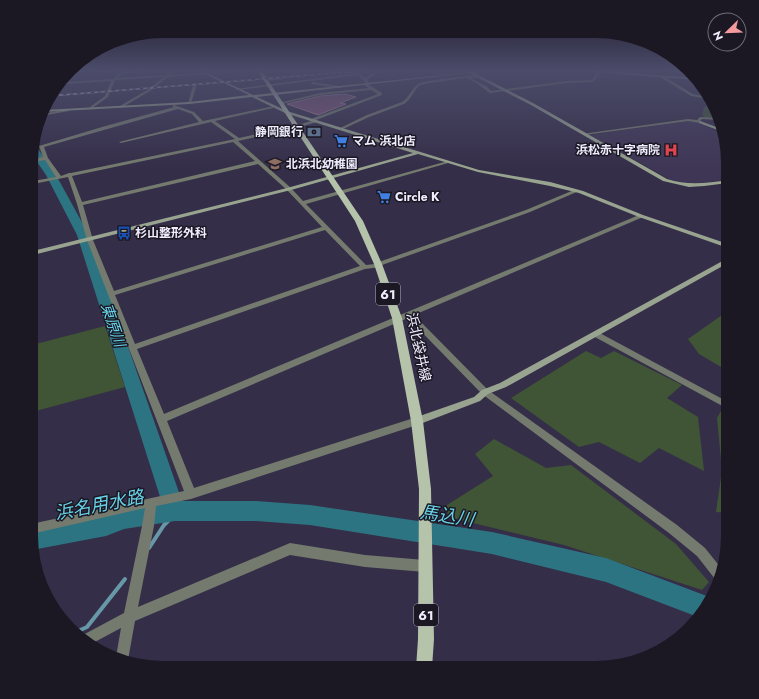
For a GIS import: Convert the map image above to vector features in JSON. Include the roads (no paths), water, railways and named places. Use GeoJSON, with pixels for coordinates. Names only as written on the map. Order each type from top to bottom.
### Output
{"type":"FeatureCollection","features":[{"type":"Feature","properties":{"kind":"main road","name":"浜北袋井線"},"geometry":{"type":"LineString","coordinates":[[280,103],[359,221],[378,265],[397,318],[417,421],[425,489],[426,639],[424,661]]}},
{"type":"Feature","properties":{"kind":"street"},"geometry":{"type":"LineString","coordinates":[[91,108],[98,103]]}},
{"type":"Feature","properties":{"kind":"street"},"geometry":{"type":"LineString","coordinates":[[122,107],[128,103]]}},
{"type":"Feature","properties":{"kind":"street"},"geometry":{"type":"LineString","coordinates":[[49,111],[192,103]]}},
{"type":"Feature","properties":{"kind":"street"},"geometry":{"type":"LineString","coordinates":[[265,103],[286,112],[314,121],[495,176],[550,184],[576,190],[641,216],[721,244]]}},
{"type":"Feature","properties":{"kind":"street"},"geometry":{"type":"LineString","coordinates":[[38,182],[296,127],[360,103]]}},
{"type":"Feature","properties":{"kind":"street"},"geometry":{"type":"LineString","coordinates":[[340,128],[404,103]]}},
{"type":"Feature","properties":{"kind":"street"},"geometry":{"type":"LineString","coordinates":[[526,103],[672,183],[694,187],[721,182]]}},
{"type":"Feature","properties":{"kind":"street"},"geometry":{"type":"LineString","coordinates":[[172,104],[177,108],[193,113],[203,123]]}},
{"type":"Feature","properties":{"kind":"street"},"geometry":{"type":"LineString","coordinates":[[121,142],[171,132],[172,130],[272,106]]}},
{"type":"Feature","properties":{"kind":"street"},"geometry":{"type":"LineString","coordinates":[[59,177],[46,158],[41,146],[177,108]]}},
{"type":"Feature","properties":{"kind":"street"},"geometry":{"type":"LineString","coordinates":[[48,114],[68,110]]}},
{"type":"Feature","properties":{"kind":"street"},"geometry":{"type":"LineString","coordinates":[[699,121],[701,118],[713,118]]}},
{"type":"Feature","properties":{"kind":"street"},"geometry":{"type":"LineString","coordinates":[[584,134],[688,120],[699,121],[717,130]]}},
{"type":"Feature","properties":{"kind":"street"},"geometry":{"type":"LineString","coordinates":[[212,121],[236,140],[289,189],[324,228],[364,267]]}},
{"type":"Feature","properties":{"kind":"street"},"geometry":{"type":"LineString","coordinates":[[38,252],[289,189],[418,153]]}},
{"type":"Feature","properties":{"kind":"street"},"geometry":{"type":"LineString","coordinates":[[38,159],[46,158]]}},
{"type":"Feature","properties":{"kind":"street"},"geometry":{"type":"LineString","coordinates":[[80,204],[259,162]]}},
{"type":"Feature","properties":{"kind":"street"},"geometry":{"type":"LineString","coordinates":[[302,203],[446,162]]}},
{"type":"Feature","properties":{"kind":"street"},"geometry":{"type":"LineString","coordinates":[[69,174],[80,204],[90,240],[191,494]]}},
{"type":"Feature","properties":{"kind":"street"},"geometry":{"type":"LineString","coordinates":[[134,348],[364,267],[378,265],[528,211],[576,190]]}},
{"type":"Feature","properties":{"kind":"street"},"geometry":{"type":"LineString","coordinates":[[162,419],[397,318],[641,216]]}},
{"type":"Feature","properties":{"kind":"street"},"geometry":{"type":"LineString","coordinates":[[112,294],[324,228]]}},
{"type":"Feature","properties":{"kind":"street"},"geometry":{"type":"LineString","coordinates":[[38,527],[54,523],[150,507],[446,411],[477,399],[485,392],[503,385],[721,264]]}},
{"type":"Feature","properties":{"kind":"street"},"geometry":{"type":"LineString","coordinates":[[408,314],[485,392],[673,529],[700,552],[716,571]]}},
{"type":"Feature","properties":{"kind":"street"},"geometry":{"type":"LineString","coordinates":[[596,334],[721,402]]}},
{"type":"Feature","properties":{"kind":"street"},"geometry":{"type":"LineString","coordinates":[[123,654],[148,526],[150,507]]}},
{"type":"Feature","properties":{"kind":"street"},"geometry":{"type":"LineString","coordinates":[[90,638],[130,616],[290,549],[365,560],[425,564]]}},
{"type":"Feature","properties":{"kind":"waterway","name":"東原川"},"geometry":{"type":"LineString","coordinates":[[38,156],[51,175],[83,235],[175,511]]}},
{"type":"Feature","properties":{"kind":"waterway"},"geometry":{"type":"LineString","coordinates":[[167,522],[174,516],[175,511]]}},
{"type":"Feature","properties":{"kind":"waterway","name":"浜名用水路"},"geometry":{"type":"LineString","coordinates":[[38,538],[106,525],[124,519],[175,511]]}},
{"type":"Feature","properties":{"kind":"waterway","name":"馬込川"},"geometry":{"type":"LineString","coordinates":[[175,511],[256,511],[310,515],[492,543],[606,570],[700,605]]}},
{"type":"Feature","properties":{"kind":"waterway"},"geometry":{"type":"LineString","coordinates":[[149,548],[167,522]]}},
{"type":"Feature","properties":{"kind":"waterway"},"geometry":{"type":"LineString","coordinates":[[80,630],[87,627],[125,579]]}},
{"type":"Feature","properties":{"kind":"place","name":"静岡銀行"},"geometry":{"type":"Point","coordinates":[314,132]}},
{"type":"Feature","properties":{"kind":"place","name":"マム 浜北店"},"geometry":{"type":"Point","coordinates":[341,141]}},
{"type":"Feature","properties":{"kind":"place","name":"浜松赤十字病院"},"geometry":{"type":"Point","coordinates":[671,150]}},
{"type":"Feature","properties":{"kind":"place","name":"北浜北幼稚園"},"geometry":{"type":"Point","coordinates":[275,164]}},
{"type":"Feature","properties":{"kind":"place","name":"Circle K"},"geometry":{"type":"Point","coordinates":[384,197]}},
{"type":"Feature","properties":{"kind":"place","name":"杉山整形外科"},"geometry":{"type":"Point","coordinates":[124,233]}}]}
